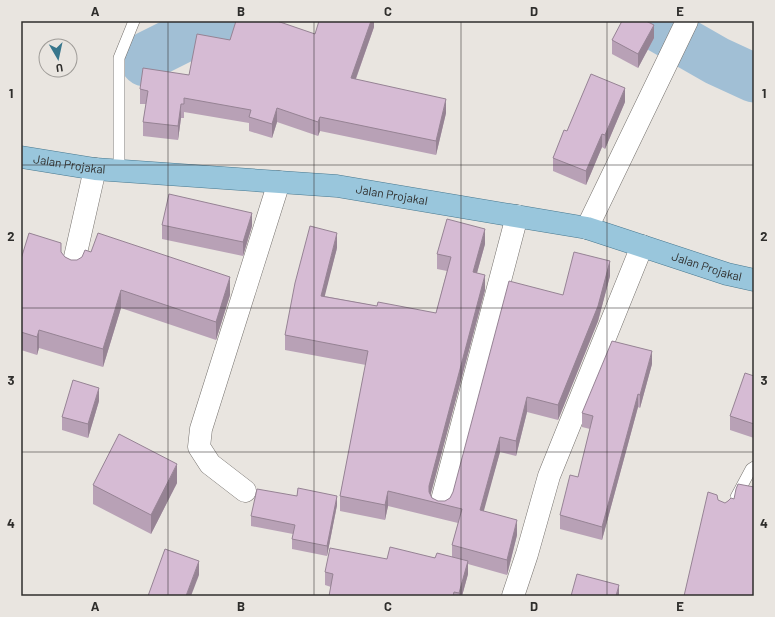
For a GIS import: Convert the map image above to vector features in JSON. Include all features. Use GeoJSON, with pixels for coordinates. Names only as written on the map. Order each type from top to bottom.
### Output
{"type":"FeatureCollection","features":[{"type":"Feature","properties":{"kind":"main road","name":"Jalan Projakal"},"geometry":{"type":"LineString","coordinates":[[21,157],[95,170],[337,186],[517,216],[587,228],[727,274],[754,280]]}},
{"type":"Feature","properties":{"kind":"street"},"geometry":{"type":"LineString","coordinates":[[587,228],[687,22]]}},
{"type":"Feature","properties":{"kind":"street"},"geometry":{"type":"LineString","coordinates":[[73,266],[95,170]]}},
{"type":"Feature","properties":{"kind":"street"},"geometry":{"type":"LineString","coordinates":[[245,491],[210,464],[199,447],[201,429],[279,182]]}},
{"type":"Feature","properties":{"kind":"street"},"geometry":{"type":"LineString","coordinates":[[440,504],[517,216]]}},
{"type":"Feature","properties":{"kind":"street"},"geometry":{"type":"LineString","coordinates":[[513,596],[527,554],[549,476],[642,246]]}},
{"type":"Feature","properties":{"kind":"lane"},"geometry":{"type":"LineString","coordinates":[[119,171],[119,58],[134,21]]}},
{"type":"Feature","properties":{"kind":"lane"},"geometry":{"type":"LineString","coordinates":[[730,507],[750,469],[754,467]]}},
{"type":"Feature","properties":{"kind":"building"},"geometry":{"type":"Polygon","coordinates":[[[236,21],[277,21],[315,34],[319,21],[371,21],[351,78],[446,99],[436,141],[320,117],[318,122],[277,108],[272,124],[249,117],[251,110],[184,98],[184,104],[181,104],[178,126],[143,122],[148,91],[140,89],[143,68],[189,75],[197,34],[230,40],[236,21]]]}},
{"type":"Feature","properties":{"kind":"building"},"geometry":{"type":"Polygon","coordinates":[[[622,21],[646,21],[654,25],[638,54],[612,40],[622,21]]]}},
{"type":"Feature","properties":{"kind":"building"},"geometry":{"type":"Polygon","coordinates":[[[591,74],[625,88],[605,135],[602,134],[586,171],[553,158],[564,130],[567,131],[591,74]]]}},
{"type":"Feature","properties":{"kind":"building"},"geometry":{"type":"Polygon","coordinates":[[[169,194],[252,213],[243,242],[162,225],[169,194]]]}},
{"type":"Feature","properties":{"kind":"building"},"geometry":{"type":"Polygon","coordinates":[[[447,219],[485,229],[473,272],[485,275],[429,486],[429,492],[432,498],[438,501],[445,501],[450,498],[453,492],[509,281],[563,295],[574,252],[610,261],[598,306],[558,405],[527,397],[516,441],[500,437],[480,510],[517,520],[507,560],[452,545],[462,509],[388,491],[385,505],[340,496],[368,351],[285,335],[295,283],[310,226],[337,233],[321,296],[377,306],[378,302],[436,313],[451,257],[437,254],[447,219]]]}},
{"type":"Feature","properties":{"kind":"building"},"geometry":{"type":"Polygon","coordinates":[[[29,233],[61,243],[61,252],[65,257],[71,260],[77,260],[82,257],[85,250],[91,252],[98,233],[230,277],[216,322],[121,290],[103,349],[39,330],[37,337],[21,332],[21,259],[29,233]]]}},
{"type":"Feature","properties":{"kind":"building"},"geometry":{"type":"Polygon","coordinates":[[[612,341],[652,351],[640,395],[638,394],[602,527],[560,515],[570,475],[578,477],[593,416],[582,413],[612,341]]]}},
{"type":"Feature","properties":{"kind":"building"},"geometry":{"type":"Polygon","coordinates":[[[745,373],[754,376],[754,424],[730,416],[745,373]]]}},
{"type":"Feature","properties":{"kind":"building"},"geometry":{"type":"Polygon","coordinates":[[[73,380],[99,388],[88,424],[62,417],[73,380]]]}},
{"type":"Feature","properties":{"kind":"building"},"geometry":{"type":"Polygon","coordinates":[[[119,434],[177,464],[151,515],[93,485],[119,434]]]}},
{"type":"Feature","properties":{"kind":"building"},"geometry":{"type":"Polygon","coordinates":[[[738,484],[754,487],[754,596],[684,596],[708,492],[717,495],[718,500],[725,503],[731,498],[734,499],[738,484]]]}},
{"type":"Feature","properties":{"kind":"building"},"geometry":{"type":"Polygon","coordinates":[[[298,488],[337,496],[327,546],[292,539],[295,525],[251,516],[257,489],[297,496],[298,488]]]}},
{"type":"Feature","properties":{"kind":"building"},"geometry":{"type":"Polygon","coordinates":[[[390,547],[435,558],[437,553],[468,561],[459,593],[454,592],[453,596],[329,596],[333,574],[325,572],[330,548],[387,559],[390,547]]]}},
{"type":"Feature","properties":{"kind":"building"},"geometry":{"type":"Polygon","coordinates":[[[165,549],[199,561],[186,596],[148,596],[165,549]]]}},
{"type":"Feature","properties":{"kind":"building"},"geometry":{"type":"Polygon","coordinates":[[[577,574],[619,585],[616,596],[571,596],[577,574]]]}},
{"type":"Feature","properties":{"kind":"waterway"},"geometry":{"type":"LineString","coordinates":[[145,62],[149,55],[217,21]]}},
{"type":"Feature","properties":{"kind":"waterway"},"geometry":{"type":"LineString","coordinates":[[647,21],[717,61],[754,78]]}}]}
